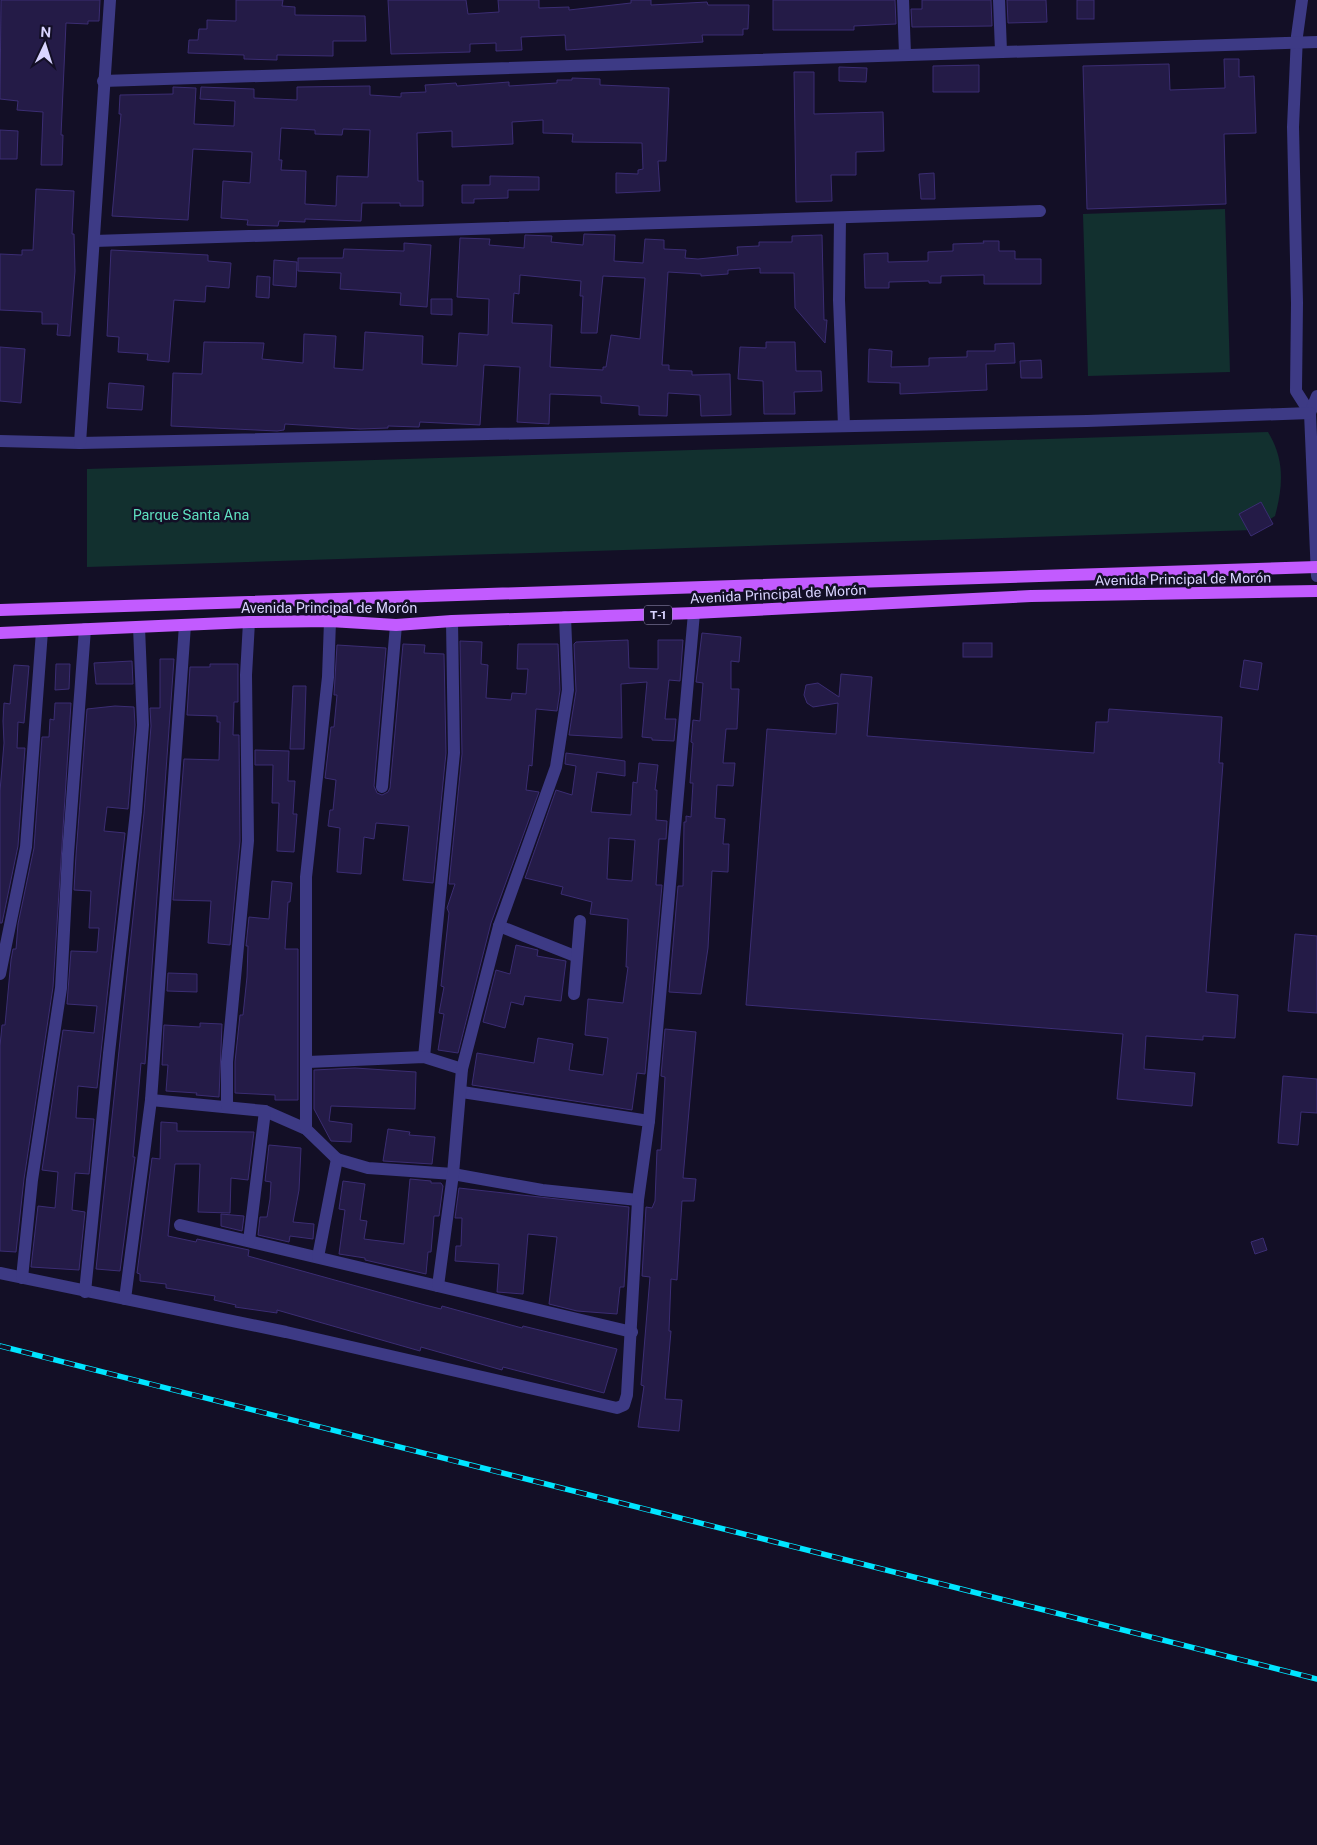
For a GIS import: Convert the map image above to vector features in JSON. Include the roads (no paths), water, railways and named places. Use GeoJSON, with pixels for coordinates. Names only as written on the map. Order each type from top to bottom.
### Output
{"type":"FeatureCollection","features":[{"type":"Feature","properties":{"kind":"main road","name":"Avenida Principal de Morón"},"geometry":{"type":"LineString","coordinates":[[0,610],[1317,567]]}},
{"type":"Feature","properties":{"kind":"main road","name":"Avenida Principal de Morón"},"geometry":{"type":"LineString","coordinates":[[0,633],[248,622],[330,621],[396,626],[452,621],[694,613],[1031,596],[1317,591]]}},
{"type":"Feature","properties":{"kind":"street"},"geometry":{"type":"LineString","coordinates":[[80,443],[103,80],[110,0]]}},
{"type":"Feature","properties":{"kind":"street"},"geometry":{"type":"LineString","coordinates":[[903,0],[905,54]]}},
{"type":"Feature","properties":{"kind":"street"},"geometry":{"type":"LineString","coordinates":[[1000,0],[1001,51]]}},
{"type":"Feature","properties":{"kind":"street"},"geometry":{"type":"LineString","coordinates":[[1302,0],[1297,42],[1293,127],[1297,303],[1296,391],[1310,413]]}},
{"type":"Feature","properties":{"kind":"street"},"geometry":{"type":"LineString","coordinates":[[103,80],[1317,42]]}},
{"type":"Feature","properties":{"kind":"street"},"geometry":{"type":"LineString","coordinates":[[94,241],[1040,212]]}},
{"type":"Feature","properties":{"kind":"street"},"geometry":{"type":"LineString","coordinates":[[840,218],[840,300],[844,426]]}},
{"type":"Feature","properties":{"kind":"street"},"geometry":{"type":"LineString","coordinates":[[1317,396],[1310,413],[1317,576]]}},
{"type":"Feature","properties":{"kind":"street"},"geometry":{"type":"LineString","coordinates":[[0,441],[80,443],[844,426],[1310,413]]}},
{"type":"Feature","properties":{"kind":"street"},"geometry":{"type":"LineString","coordinates":[[0,1273],[286,1332],[617,1408],[624,1405],[628,1395],[638,1200],[649,1121],[694,613]]}},
{"type":"Feature","properties":{"kind":"street"},"geometry":{"type":"LineString","coordinates":[[438,1286],[453,1174],[462,1092],[462,1069],[500,926],[556,767],[568,690],[565,618]]}},
{"type":"Feature","properties":{"kind":"street"},"geometry":{"type":"LineString","coordinates":[[306,1129],[308,1062],[306,877],[328,677],[330,621]]}},
{"type":"Feature","properties":{"kind":"street"},"geometry":{"type":"LineString","coordinates":[[424,1058],[454,753],[452,621]]}},
{"type":"Feature","properties":{"kind":"street"},"geometry":{"type":"LineString","coordinates":[[227,1106],[227,1062],[248,841],[246,675],[248,622]]}},
{"type":"Feature","properties":{"kind":"street"},"geometry":{"type":"LineString","coordinates":[[125,1299],[151,1100],[186,625]]}},
{"type":"Feature","properties":{"kind":"street"},"geometry":{"type":"LineString","coordinates":[[382,788],[396,626]]}},
{"type":"Feature","properties":{"kind":"street"},"geometry":{"type":"LineString","coordinates":[[85,1292],[108,1053],[136,812],[143,725],[139,627]]}},
{"type":"Feature","properties":{"kind":"street"},"geometry":{"type":"LineString","coordinates":[[22,1278],[32,1180],[46,1104],[61,988],[68,854],[86,629]]}},
{"type":"Feature","properties":{"kind":"street"},"geometry":{"type":"LineString","coordinates":[[0,974],[26,848],[42,631]]}},
{"type":"Feature","properties":{"kind":"street"},"geometry":{"type":"LineString","coordinates":[[574,994],[575,956],[580,921]]}},
{"type":"Feature","properties":{"kind":"street"},"geometry":{"type":"LineString","coordinates":[[500,926],[575,956]]}},
{"type":"Feature","properties":{"kind":"street"},"geometry":{"type":"LineString","coordinates":[[308,1062],[424,1058],[462,1069]]}},
{"type":"Feature","properties":{"kind":"street"},"geometry":{"type":"LineString","coordinates":[[462,1092],[649,1121]]}},
{"type":"Feature","properties":{"kind":"street"},"geometry":{"type":"LineString","coordinates":[[151,1100],[266,1111],[306,1129],[336,1159],[368,1168],[453,1174],[542,1190],[638,1200]]}},
{"type":"Feature","properties":{"kind":"street"},"geometry":{"type":"LineString","coordinates":[[248,1241],[266,1111]]}},
{"type":"Feature","properties":{"kind":"street"},"geometry":{"type":"LineString","coordinates":[[318,1256],[336,1159]]}},
{"type":"Feature","properties":{"kind":"street"},"geometry":{"type":"LineString","coordinates":[[180,1225],[318,1256],[632,1332]]}},
{"type":"Feature","properties":{"kind":"railway"},"geometry":{"type":"LineString","coordinates":[[0,1346],[1317,1679]]}},
{"type":"Feature","properties":{"kind":"park label","name":"Parque Santa Ana"},"geometry":{"type":"Point","coordinates":[191,515]}}]}
